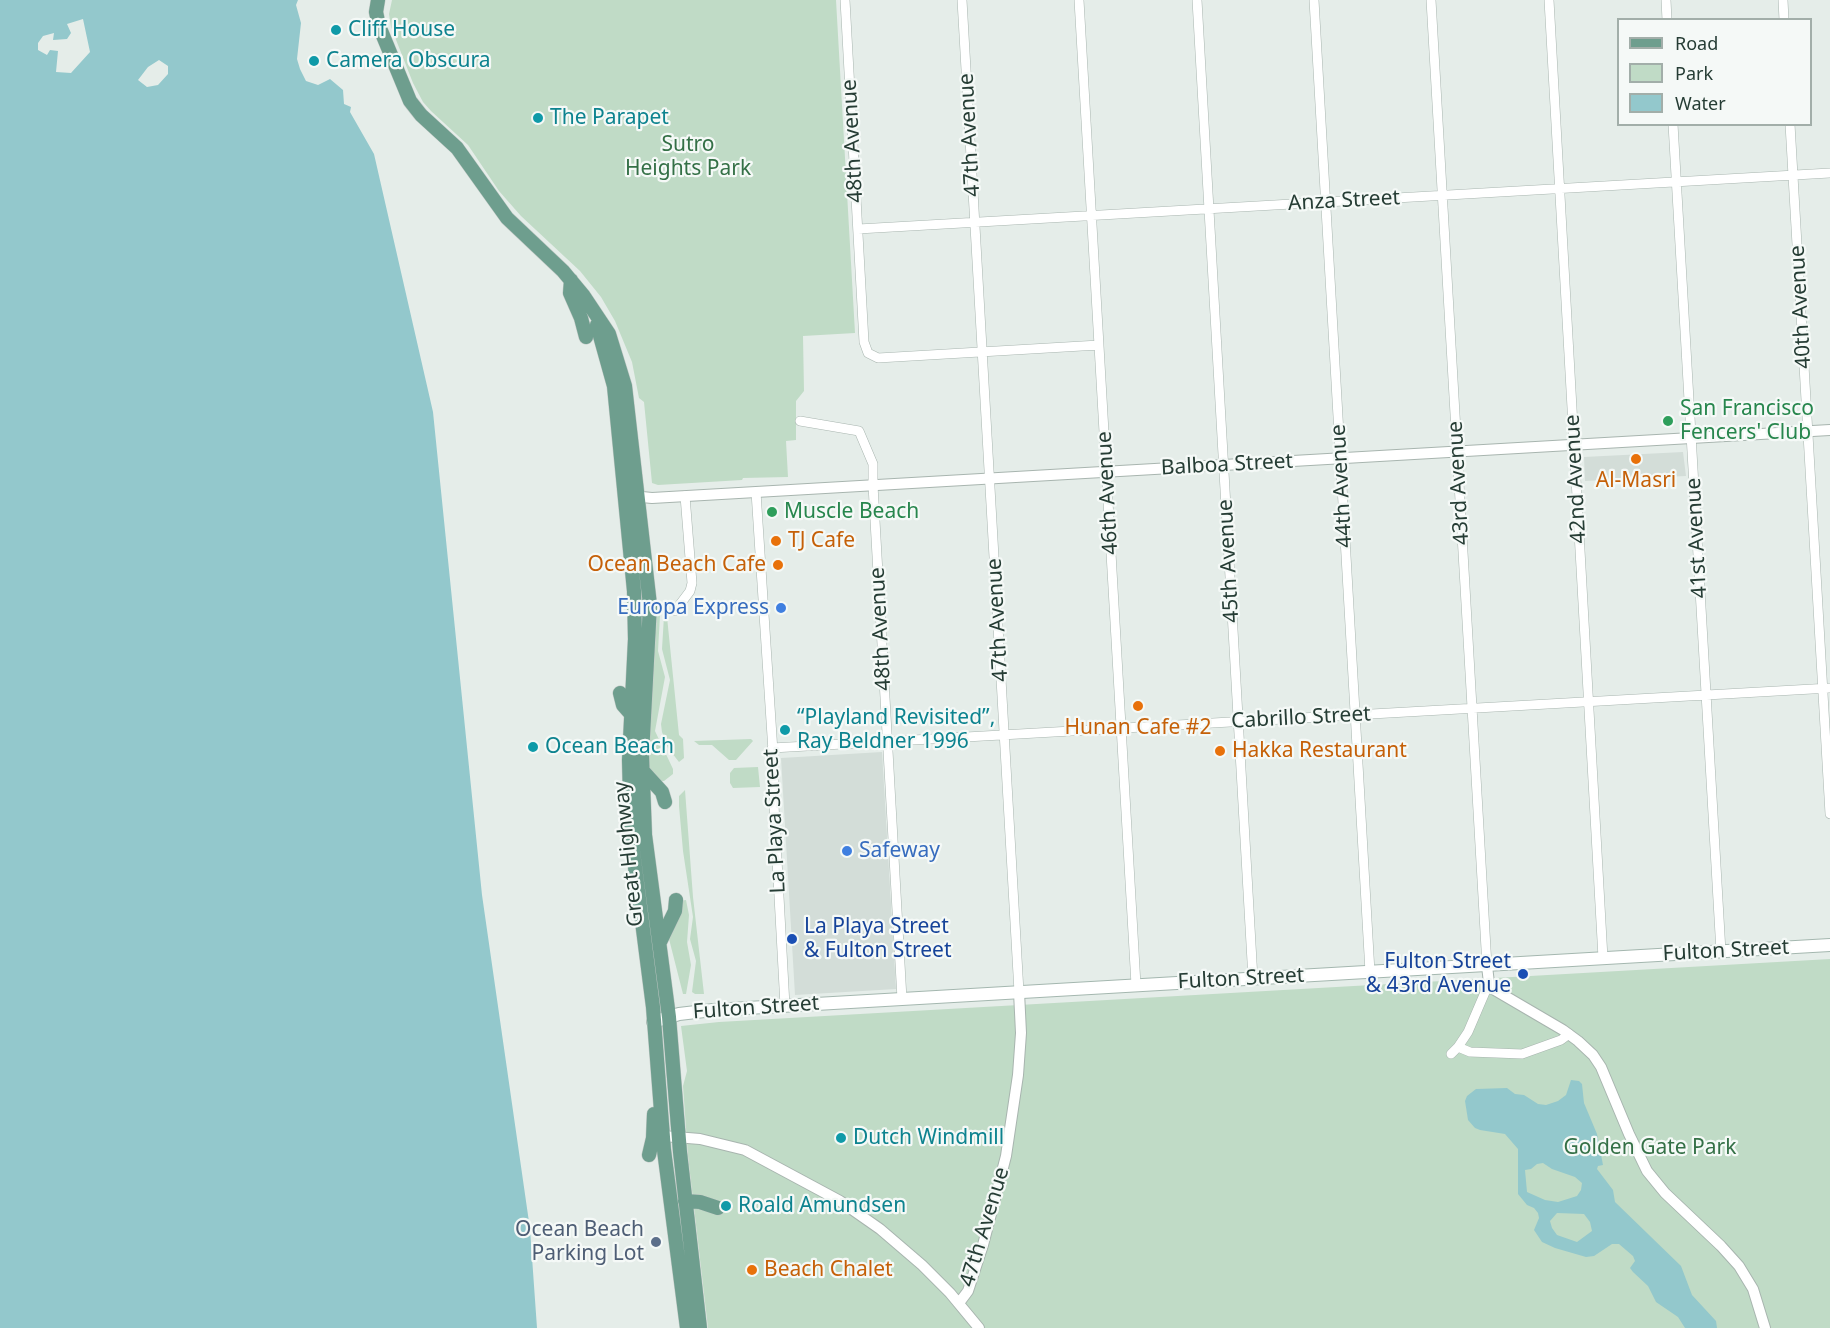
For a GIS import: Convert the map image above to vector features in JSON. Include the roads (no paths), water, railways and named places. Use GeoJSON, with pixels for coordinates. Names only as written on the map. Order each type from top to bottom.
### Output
{"type":"FeatureCollection","features":[{"type":"Feature","properties":{"kind":"main road","name":"Great Highway"},"geometry":{"type":"LineString","coordinates":[[378,0],[377,19],[381,34],[410,101],[421,115],[457,148],[499,209],[571,280],[594,311],[614,386],[650,620],[642,770],[647,853],[669,1017],[685,1201],[700,1328]]}},
{"type":"Feature","properties":{"kind":"main road"},"geometry":{"type":"LineString","coordinates":[[571,280],[570,293],[586,337]]}},
{"type":"Feature","properties":{"kind":"main road","name":"Great Highway"},"geometry":{"type":"LineString","coordinates":[[632,496],[636,610],[628,769],[631,836],[653,1022],[673,1225],[687,1328]]}},
{"type":"Feature","properties":{"kind":"main road"},"geometry":{"type":"LineString","coordinates":[[620,693],[622,705],[631,714]]}},
{"type":"Feature","properties":{"kind":"main road"},"geometry":{"type":"LineString","coordinates":[[642,770],[662,792],[665,802]]}},
{"type":"Feature","properties":{"kind":"main road"},"geometry":{"type":"LineString","coordinates":[[660,944],[675,911],[676,900]]}},
{"type":"Feature","properties":{"kind":"main road","name":"Fulton Street"},"geometry":{"type":"LineString","coordinates":[[653,1022],[695,1012],[785,1006],[1830,945]]}},
{"type":"Feature","properties":{"kind":"main road"},"geometry":{"type":"LineString","coordinates":[[649,1155],[653,1138],[657,1076]]}},
{"type":"Feature","properties":{"kind":"main road"},"geometry":{"type":"LineString","coordinates":[[673,1225],[685,1201],[700,1202],[718,1208]]}},
{"type":"Feature","properties":{"kind":"street","name":"48th Avenue"},"geometry":{"type":"LineString","coordinates":[[845,0],[864,342],[868,353],[878,358],[982,352]]}},
{"type":"Feature","properties":{"kind":"street","name":"47th Avenue"},"geometry":{"type":"LineString","coordinates":[[960,1304],[968,1291],[980,1257],[1006,1156],[1019,1061],[1019,992],[962,0]]}},
{"type":"Feature","properties":{"kind":"street","name":"46th Avenue"},"geometry":{"type":"LineString","coordinates":[[1079,0],[1136,985]]}},
{"type":"Feature","properties":{"kind":"street","name":"45th Avenue"},"geometry":{"type":"LineString","coordinates":[[1197,0],[1253,979]]}},
{"type":"Feature","properties":{"kind":"street","name":"44th Avenue"},"geometry":{"type":"LineString","coordinates":[[1314,0],[1370,972]]}},
{"type":"Feature","properties":{"kind":"street","name":"43rd Avenue"},"geometry":{"type":"LineString","coordinates":[[1431,0],[1487,966]]}},
{"type":"Feature","properties":{"kind":"street","name":"42nd Avenue"},"geometry":{"type":"LineString","coordinates":[[1549,0],[1603,958]]}},
{"type":"Feature","properties":{"kind":"street"},"geometry":{"type":"LineString","coordinates":[[1666,0],[1667,18]]}},
{"type":"Feature","properties":{"kind":"street"},"geometry":{"type":"LineString","coordinates":[[1783,0],[1784,18]]}},
{"type":"Feature","properties":{"kind":"street","name":"41st Avenue"},"geometry":{"type":"LineString","coordinates":[[1673,126],[1720,952]]}},
{"type":"Feature","properties":{"kind":"street","name":"40th Avenue"},"geometry":{"type":"LineString","coordinates":[[1790,126],[1826,688],[1830,814]]}},
{"type":"Feature","properties":{"kind":"street","name":"Anza Street"},"geometry":{"type":"LineString","coordinates":[[858,229],[1830,173]]}},
{"type":"Feature","properties":{"kind":"street"},"geometry":{"type":"LineString","coordinates":[[982,352],[1099,345]]}},
{"type":"Feature","properties":{"kind":"street","name":"48th Avenue"},"geometry":{"type":"LineString","coordinates":[[800,421],[861,432],[873,464],[902,999]]}},
{"type":"Feature","properties":{"kind":"street","name":"Balboa Street"},"geometry":{"type":"LineString","coordinates":[[632,496],[652,498],[1830,430]]}},
{"type":"Feature","properties":{"kind":"street","name":"La Playa Street"},"geometry":{"type":"LineString","coordinates":[[756,492],[785,1006]]}},
{"type":"Feature","properties":{"kind":"street"},"geometry":{"type":"LineString","coordinates":[[675,611],[690,591],[693,583],[685,496]]}},
{"type":"Feature","properties":{"kind":"street","name":"Cabrillo Street"},"geometry":{"type":"LineString","coordinates":[[772,748],[1826,688]]}},
{"type":"Feature","properties":{"kind":"street"},"geometry":{"type":"LineString","coordinates":[[1487,966],[1489,983],[1472,1023],[1455,1050],[1522,1054],[1561,1040],[1569,1034]]}},
{"type":"Feature","properties":{"kind":"street"},"geometry":{"type":"LineString","coordinates":[[1489,983],[1495,990],[1569,1034],[1597,1061],[1635,1149],[1654,1180],[1682,1211],[1728,1253],[1745,1273],[1757,1298],[1765,1328]]}},
{"type":"Feature","properties":{"kind":"street"},"geometry":{"type":"LineString","coordinates":[[663,1136],[700,1138],[735,1147],[812,1184],[852,1209],[894,1240],[960,1304],[979,1328]]}},
{"type":"Feature","properties":{"kind":"water"},"geometry":{"type":"Polygon","coordinates":[[[0,0],[298,0],[296,5],[301,23],[297,59],[300,69],[306,81],[318,85],[330,79],[343,90],[344,104],[351,107],[350,112],[374,154],[433,412],[482,895],[530,1229],[537,1328],[0,1328],[0,0]],[[83,19],[67,24],[71,33],[67,39],[53,40],[54,33],[43,36],[38,43],[38,50],[47,55],[50,50],[58,51],[56,72],[71,73],[90,52],[83,19]],[[159,60],[148,67],[138,80],[147,87],[158,85],[168,74],[168,66],[159,60]]]}},
{"type":"Feature","properties":{"kind":"water"},"geometry":{"type":"Polygon","coordinates":[[[1571,1080],[1582,1084],[1584,1103],[1597,1134],[1603,1165],[1598,1166],[1597,1169],[1613,1190],[1615,1202],[1681,1266],[1692,1295],[1716,1321],[1717,1328],[1685,1328],[1678,1317],[1656,1302],[1648,1286],[1630,1268],[1635,1261],[1633,1256],[1619,1244],[1612,1244],[1594,1256],[1586,1257],[1542,1242],[1534,1230],[1539,1218],[1538,1213],[1518,1194],[1518,1149],[1505,1134],[1475,1128],[1468,1120],[1465,1101],[1467,1096],[1476,1089],[1507,1088],[1515,1094],[1524,1095],[1538,1104],[1546,1105],[1566,1095],[1571,1080]],[[1543,1163],[1525,1170],[1527,1192],[1545,1200],[1558,1202],[1577,1196],[1582,1183],[1575,1177],[1552,1169],[1543,1163]],[[1557,1213],[1550,1221],[1557,1235],[1577,1242],[1592,1231],[1590,1222],[1584,1214],[1557,1213]]]}},
{"type":"Feature","properties":{"kind":"place","name":"Cliff House"},"geometry":{"type":"Point","coordinates":[336,30]}},
{"type":"Feature","properties":{"kind":"place","name":"Camera Obscura"},"geometry":{"type":"Point","coordinates":[314,61]}},
{"type":"Feature","properties":{"kind":"place","name":"The Parapet"},"geometry":{"type":"Point","coordinates":[538,118]}},
{"type":"Feature","properties":{"kind":"place","name":"San Francisco Fencers' Club"},"geometry":{"type":"Point","coordinates":[1668,421]}},
{"type":"Feature","properties":{"kind":"place","name":"Al-Masri"},"geometry":{"type":"Point","coordinates":[1636,459]}},
{"type":"Feature","properties":{"kind":"place","name":"Muscle Beach"},"geometry":{"type":"Point","coordinates":[772,512]}},
{"type":"Feature","properties":{"kind":"place","name":"TJ Cafe"},"geometry":{"type":"Point","coordinates":[776,541]}},
{"type":"Feature","properties":{"kind":"place","name":"Ocean Beach Cafe"},"geometry":{"type":"Point","coordinates":[778,565]}},
{"type":"Feature","properties":{"kind":"place","name":"Europa Express"},"geometry":{"type":"Point","coordinates":[781,608]}},
{"type":"Feature","properties":{"kind":"place","name":"Hunan Cafe #2"},"geometry":{"type":"Point","coordinates":[1138,706]}},
{"type":"Feature","properties":{"kind":"place","name":"“Playland Revisited”, Ray Beldner 1996"},"geometry":{"type":"Point","coordinates":[785,730]}},
{"type":"Feature","properties":{"kind":"place","name":"Ocean Beach"},"geometry":{"type":"Point","coordinates":[533,747]}},
{"type":"Feature","properties":{"kind":"place","name":"Hakka Restaurant"},"geometry":{"type":"Point","coordinates":[1220,751]}},
{"type":"Feature","properties":{"kind":"place","name":"Safeway"},"geometry":{"type":"Point","coordinates":[847,851]}},
{"type":"Feature","properties":{"kind":"place","name":"La Playa Street & Fulton Street"},"geometry":{"type":"Point","coordinates":[792,939]}},
{"type":"Feature","properties":{"kind":"place","name":"Fulton Street & 43rd Avenue"},"geometry":{"type":"Point","coordinates":[1523,974]}},
{"type":"Feature","properties":{"kind":"place","name":"Dutch Windmill"},"geometry":{"type":"Point","coordinates":[841,1138]}},
{"type":"Feature","properties":{"kind":"place","name":"Roald Amundsen"},"geometry":{"type":"Point","coordinates":[726,1206]}},
{"type":"Feature","properties":{"kind":"place","name":"Ocean Beach Parking Lot"},"geometry":{"type":"Point","coordinates":[656,1242]}},
{"type":"Feature","properties":{"kind":"place","name":"Beach Chalet"},"geometry":{"type":"Point","coordinates":[752,1270]}},
{"type":"Feature","properties":{"kind":"park label","name":"Sutro Heights Park"},"geometry":{"type":"Point","coordinates":[688,157]}},
{"type":"Feature","properties":{"kind":"park label","name":"Golden Gate Park"},"geometry":{"type":"Point","coordinates":[1650,1148]}}]}
